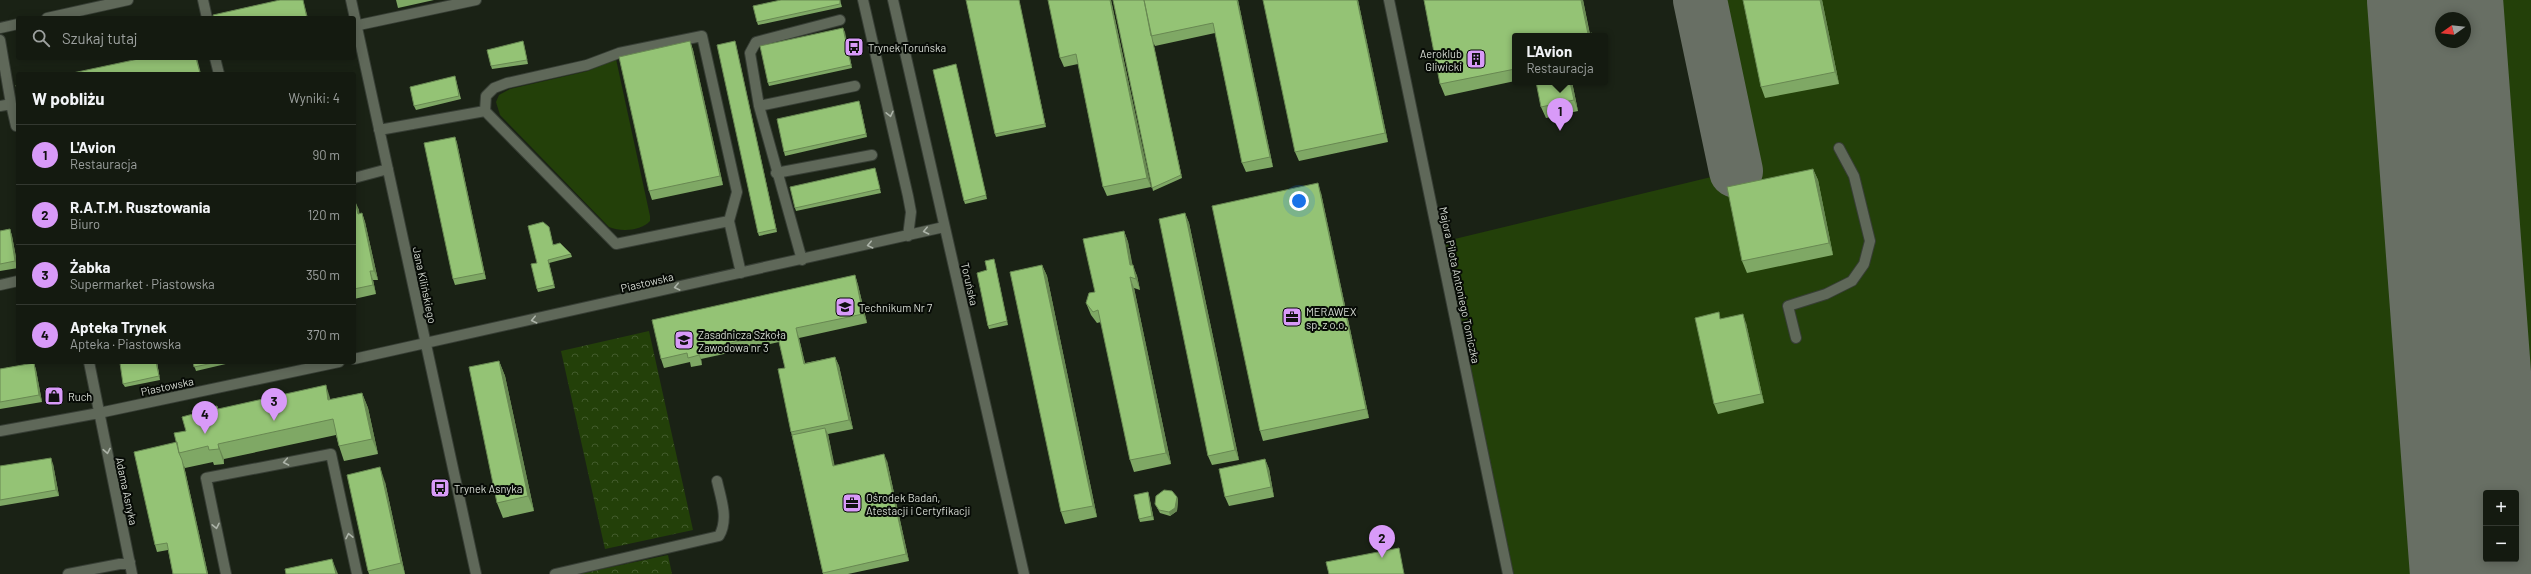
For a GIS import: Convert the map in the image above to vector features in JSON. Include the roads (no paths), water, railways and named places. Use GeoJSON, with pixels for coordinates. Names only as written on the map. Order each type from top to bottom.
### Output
{"type":"FeatureCollection","features":[{"type":"Feature","properties":{"kind":"street"},"geometry":{"type":"LineString","coordinates":[[56,16],[128,0]]}},
{"type":"Feature","properties":{"kind":"street"},"geometry":{"type":"LineString","coordinates":[[203,0],[207,16]]}},
{"type":"Feature","properties":{"kind":"street","name":"Jana Kilińskiego"},"geometry":{"type":"LineString","coordinates":[[351,0],[354,16]]}},
{"type":"Feature","properties":{"kind":"street"},"geometry":{"type":"LineString","coordinates":[[356,26],[476,0]]}},
{"type":"Feature","properties":{"kind":"street"},"geometry":{"type":"LineString","coordinates":[[863,0],[908,196],[911,212],[908,236]]}},
{"type":"Feature","properties":{"kind":"street","name":"Toruńska"},"geometry":{"type":"LineString","coordinates":[[893,0],[1024,574]]}},
{"type":"Feature","properties":{"kind":"street","name":"Majora Pilota Antoniego Tomiczka"},"geometry":{"type":"LineString","coordinates":[[1390,0],[1508,574]]}},
{"type":"Feature","properties":{"kind":"street"},"geometry":{"type":"LineString","coordinates":[[802,260],[776,173],[759,106],[750,53],[756,42],[840,20]]}},
{"type":"Feature","properties":{"kind":"street"},"geometry":{"type":"LineString","coordinates":[[0,28],[16,24]]}},
{"type":"Feature","properties":{"kind":"street","name":"Jana Kilińskiego"},"geometry":{"type":"LineString","coordinates":[[356,26],[476,574]]}},
{"type":"Feature","properties":{"kind":"street"},"geometry":{"type":"LineString","coordinates":[[729,221],[616,244],[504,134],[485,111],[486,96],[494,88],[507,83],[587,65],[619,52],[702,36],[737,192],[729,221],[740,273]]}},
{"type":"Feature","properties":{"kind":"street"},"geometry":{"type":"LineString","coordinates":[[0,40],[16,126]]}},
{"type":"Feature","properties":{"kind":"street"},"geometry":{"type":"LineString","coordinates":[[216,60],[219,72]]}},
{"type":"Feature","properties":{"kind":"street"},"geometry":{"type":"LineString","coordinates":[[759,106],[855,86]]}},
{"type":"Feature","properties":{"kind":"street"},"geometry":{"type":"LineString","coordinates":[[0,106],[11,104]]}},
{"type":"Feature","properties":{"kind":"street"},"geometry":{"type":"LineString","coordinates":[[380,130],[485,111]]}},
{"type":"Feature","properties":{"kind":"street"},"geometry":{"type":"LineString","coordinates":[[1796,338],[1788,306],[1826,294],[1852,281],[1864,264],[1870,242],[1854,176],[1839,148]]}},
{"type":"Feature","properties":{"kind":"street"},"geometry":{"type":"LineString","coordinates":[[776,173],[872,155]]}},
{"type":"Feature","properties":{"kind":"street"},"geometry":{"type":"LineString","coordinates":[[356,177],[388,169]]}},
{"type":"Feature","properties":{"kind":"street","name":"Piastowska"},"geometry":{"type":"LineString","coordinates":[[356,359],[944,227]]}},
{"type":"Feature","properties":{"kind":"street"},"geometry":{"type":"LineString","coordinates":[[0,285],[16,281]]}},
{"type":"Feature","properties":{"kind":"street","name":"Adama Asnyka"},"geometry":{"type":"LineString","coordinates":[[89,364],[132,574]]}},
{"type":"Feature","properties":{"kind":"street","name":"Piastowska"},"geometry":{"type":"LineString","coordinates":[[0,431],[99,413],[330,364]]}},
{"type":"Feature","properties":{"kind":"street"},"geometry":{"type":"LineString","coordinates":[[226,574],[206,478],[331,454],[357,574]]}},
{"type":"Feature","properties":{"kind":"street"},"geometry":{"type":"LineString","coordinates":[[555,574],[719,536],[723,530],[724,513],[717,481]]}},
{"type":"Feature","properties":{"kind":"street"},"geometry":{"type":"LineString","coordinates":[[68,574],[130,562]]}},
{"type":"Feature","properties":{"kind":"place","name":"Trynek Toruńska"},"geometry":{"type":"Point","coordinates":[854,47]}},
{"type":"Feature","properties":{"kind":"place","name":"Aeroklub Gliwicki"},"geometry":{"type":"Point","coordinates":[1476,59]}},
{"type":"Feature","properties":{"kind":"place","name":"L'Avion"},"geometry":{"type":"Point","coordinates":[1560,131]}},
{"type":"Feature","properties":{"kind":"place","name":"Technikum Nr 7"},"geometry":{"type":"Point","coordinates":[845,307]}},
{"type":"Feature","properties":{"kind":"place","name":"MERAWEX sp. z o.o."},"geometry":{"type":"Point","coordinates":[1292,317]}},
{"type":"Feature","properties":{"kind":"place","name":"Zasadnicza Szkoła Zawodowa nr 3"},"geometry":{"type":"Point","coordinates":[684,340]}},
{"type":"Feature","properties":{"kind":"place","name":"Ruch"},"geometry":{"type":"Point","coordinates":[54,396]}},
{"type":"Feature","properties":{"kind":"place","name":"Żabka"},"geometry":{"type":"Point","coordinates":[274,421]}},
{"type":"Feature","properties":{"kind":"place","name":"Apteka Trynek"},"geometry":{"type":"Point","coordinates":[205,434]}},
{"type":"Feature","properties":{"kind":"place","name":"Trynek Asnyka"},"geometry":{"type":"Point","coordinates":[440,488]}},
{"type":"Feature","properties":{"kind":"place","name":"Ośrodek Badań, Atestacji i Certyfikacji"},"geometry":{"type":"Point","coordinates":[852,503]}},
{"type":"Feature","properties":{"kind":"place","name":"R.A.T.M. Rusztowania"},"geometry":{"type":"Point","coordinates":[1382,558]}}]}
